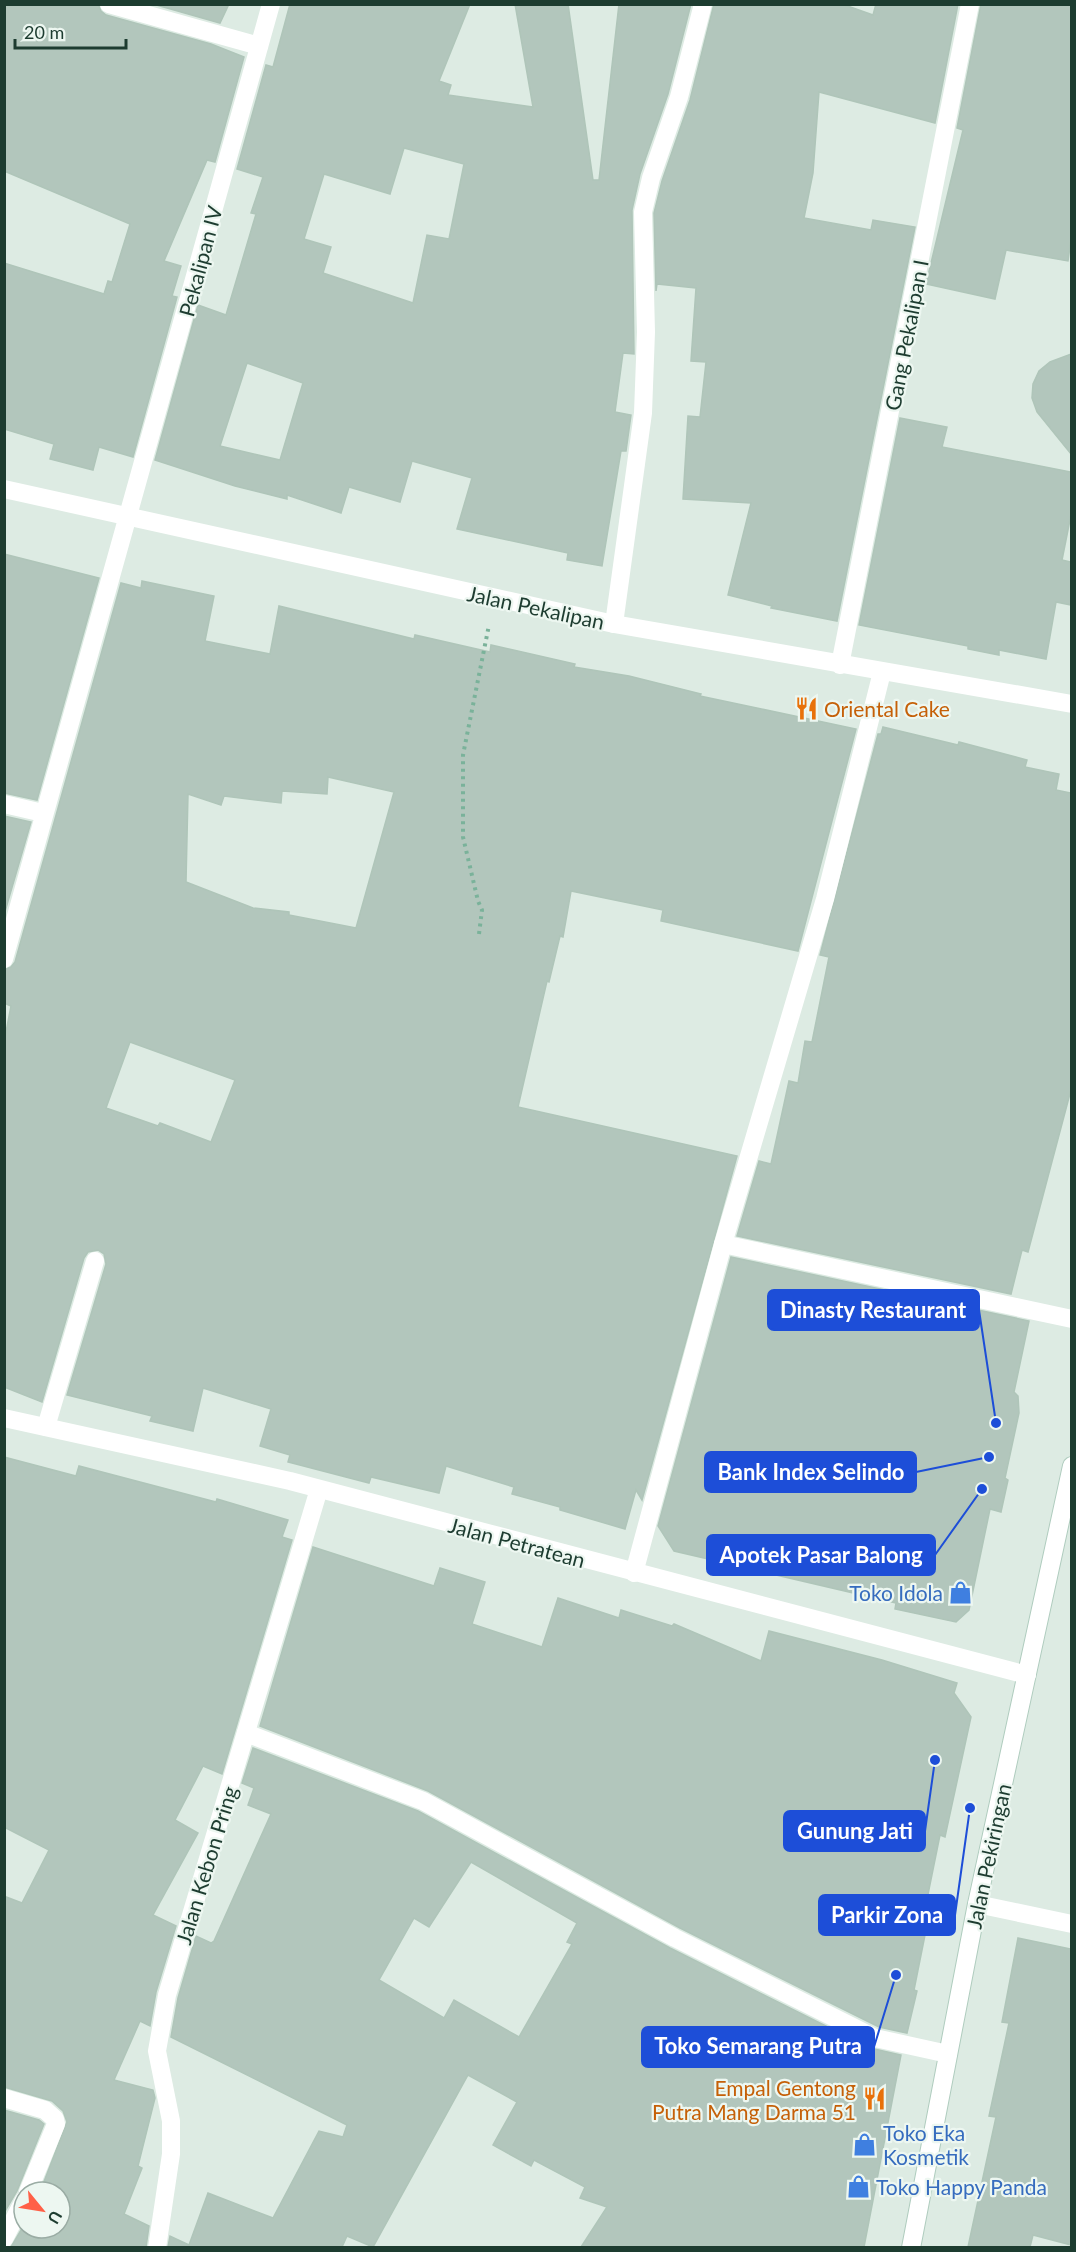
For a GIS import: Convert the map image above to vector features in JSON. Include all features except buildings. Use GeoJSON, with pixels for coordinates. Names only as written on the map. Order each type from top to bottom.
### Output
{"type":"FeatureCollection","features":[{"type":"Feature","properties":{"kind":"street"},"geometry":{"type":"LineString","coordinates":[[109,4],[259,46]]}},
{"type":"Feature","properties":{"kind":"street","name":"Pekalipan IV"},"geometry":{"type":"LineString","coordinates":[[4,959],[271,4]]}},
{"type":"Feature","properties":{"kind":"street"},"geometry":{"type":"LineString","coordinates":[[614,624],[644,402],[646,332],[643,212],[651,178],[679,97],[703,4]]}},
{"type":"Feature","properties":{"kind":"street","name":"Gang Pekalipan I"},"geometry":{"type":"LineString","coordinates":[[840,664],[970,4]]}},
{"type":"Feature","properties":{"kind":"street","name":"Jalan Pekalipan"},"geometry":{"type":"LineString","coordinates":[[4,489],[614,624],[1071,704]]}},
{"type":"Feature","properties":{"kind":"street"},"geometry":{"type":"LineString","coordinates":[[634,1573],[723,1244],[825,899],[882,672]]}},
{"type":"Feature","properties":{"kind":"street"},"geometry":{"type":"LineString","coordinates":[[4,804],[43,813]]}},
{"type":"Feature","properties":{"kind":"street"},"geometry":{"type":"LineString","coordinates":[[723,1244],[1071,1319]]}},
{"type":"Feature","properties":{"kind":"street"},"geometry":{"type":"LineString","coordinates":[[46,1427],[94,1261]]}},
{"type":"Feature","properties":{"kind":"street","name":"Jalan Petratean"},"geometry":{"type":"LineString","coordinates":[[4,1418],[319,1489],[1027,1675]]}},
{"type":"Feature","properties":{"kind":"street","name":"Jalan Pekiringan"},"geometry":{"type":"LineString","coordinates":[[911,2247],[977,1904],[1071,1466]]}},
{"type":"Feature","properties":{"kind":"street","name":"Jalan Kebon Pring"},"geometry":{"type":"LineString","coordinates":[[157,2247],[165,2210],[171,2154],[171,2121],[157,2051],[167,1995],[319,1489]]}},
{"type":"Feature","properties":{"kind":"street"},"geometry":{"type":"LineString","coordinates":[[246,1732],[423,1801],[675,1938],[875,2038],[948,2054]]}},
{"type":"Feature","properties":{"kind":"street"},"geometry":{"type":"LineString","coordinates":[[977,1904],[1071,1924]]}},
{"type":"Feature","properties":{"kind":"street"},"geometry":{"type":"LineString","coordinates":[[4,2097],[45,2110],[55,2118],[56,2124],[33,2180]]}},
{"type":"Feature","properties":{"kind":"street"},"geometry":{"type":"LineString","coordinates":[[4,2239],[12,2223]]}},
{"type":"Feature","properties":{"kind":"path"},"geometry":{"type":"LineString","coordinates":[[479,934],[482,910],[463,837],[463,755],[495,598]]}},
{"type":"Feature","properties":{"kind":"place","name":"Oriental Cake"},"geometry":{"type":"Point","coordinates":[806,708]}},
{"type":"Feature","properties":{"kind":"place","name":"Dinasty Restaurant"},"geometry":{"type":"Point","coordinates":[996,1423]}},
{"type":"Feature","properties":{"kind":"place","name":"Bank Index Selindo"},"geometry":{"type":"Point","coordinates":[989,1457]}},
{"type":"Feature","properties":{"kind":"place","name":"Apotek Pasar Balong"},"geometry":{"type":"Point","coordinates":[982,1489]}},
{"type":"Feature","properties":{"kind":"place","name":"Toko Idola"},"geometry":{"type":"Point","coordinates":[961,1592]}},
{"type":"Feature","properties":{"kind":"place","name":"Gunung Jati"},"geometry":{"type":"Point","coordinates":[935,1760]}},
{"type":"Feature","properties":{"kind":"place","name":"Parkir Zona"},"geometry":{"type":"Point","coordinates":[970,1808]}},
{"type":"Feature","properties":{"kind":"place","name":"Toko Semarang Putra"},"geometry":{"type":"Point","coordinates":[896,1975]}},
{"type":"Feature","properties":{"kind":"place","name":"Empal Gentong Putra Mang Darma 51"},"geometry":{"type":"Point","coordinates":[874,2099]}},
{"type":"Feature","properties":{"kind":"place","name":"Toko Eka Kosmetik"},"geometry":{"type":"Point","coordinates":[865,2144]}},
{"type":"Feature","properties":{"kind":"place","name":"Toko Happy Panda"},"geometry":{"type":"Point","coordinates":[858,2186]}}]}
